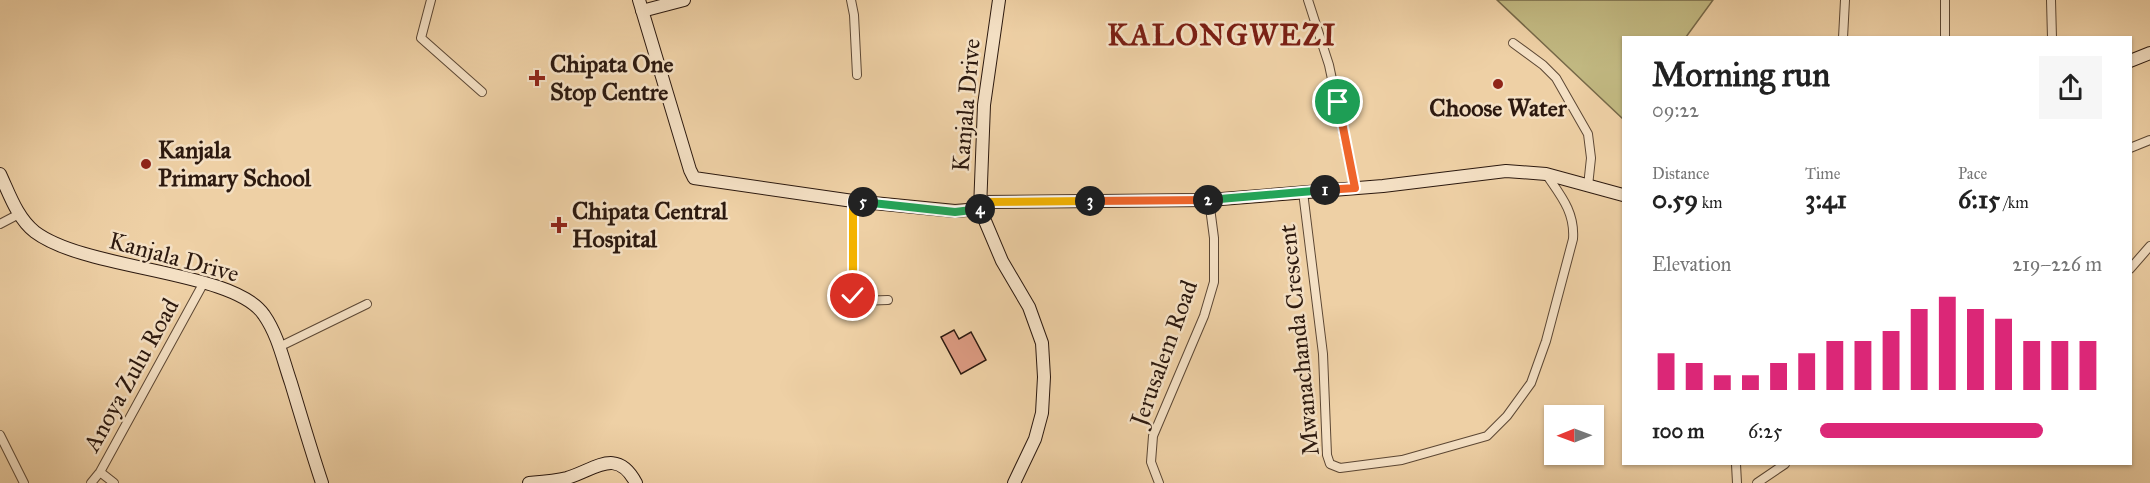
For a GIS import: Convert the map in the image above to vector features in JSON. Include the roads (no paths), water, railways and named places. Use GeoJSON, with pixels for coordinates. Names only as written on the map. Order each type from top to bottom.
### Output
{"type":"FeatureCollection","features":[{"type":"Feature","properties":{"kind":"street"},"geometry":{"type":"LineString","coordinates":[[431,0],[421,33],[423,41],[482,92]]}},
{"type":"Feature","properties":{"kind":"street"},"geometry":{"type":"LineString","coordinates":[[684,0],[640,6],[694,178],[853,201],[955,212],[980,206],[1209,200],[1355,188],[1506,171],[1546,174],[1622,195]]}},
{"type":"Feature","properties":{"kind":"street"},"geometry":{"type":"LineString","coordinates":[[851,0],[858,75]]}},
{"type":"Feature","properties":{"kind":"street","name":"Kanjala Drive"},"geometry":{"type":"LineString","coordinates":[[999,0],[984,105],[980,206],[1002,261],[1029,307],[1042,343],[1044,377],[1042,413],[1035,439],[1014,483]]}},
{"type":"Feature","properties":{"kind":"street"},"geometry":{"type":"LineString","coordinates":[[1308,0],[1329,65],[1355,188]]}},
{"type":"Feature","properties":{"kind":"street"},"geometry":{"type":"LineString","coordinates":[[1843,36],[1845,0]]}},
{"type":"Feature","properties":{"kind":"street"},"geometry":{"type":"LineString","coordinates":[[1945,0],[1945,36]]}},
{"type":"Feature","properties":{"kind":"street"},"geometry":{"type":"LineString","coordinates":[[2051,0],[2052,36]]}},
{"type":"Feature","properties":{"kind":"street"},"geometry":{"type":"LineString","coordinates":[[1513,43],[1543,65],[1556,78],[1588,134],[1591,158],[1588,186]]}},
{"type":"Feature","properties":{"kind":"street"},"geometry":{"type":"LineString","coordinates":[[2132,60],[2150,53]]}},
{"type":"Feature","properties":{"kind":"street"},"geometry":{"type":"LineString","coordinates":[[2132,147],[2150,140]]}},
{"type":"Feature","properties":{"kind":"street","name":"Kanjala Drive"},"geometry":{"type":"LineString","coordinates":[[0,174],[19,214],[34,231],[57,244],[88,256],[203,284],[246,298],[263,313],[279,347],[322,483]]}},
{"type":"Feature","properties":{"kind":"street","name":"Mwanachanda Crescent"},"geometry":{"type":"LineString","coordinates":[[1303,192],[1323,354],[1327,455],[1330,464],[1340,468],[1402,460],[1487,436],[1508,416],[1531,384],[1546,341],[1573,239],[1574,223],[1569,209],[1546,174]]}},
{"type":"Feature","properties":{"kind":"street","name":"Jerusalem Road"},"geometry":{"type":"LineString","coordinates":[[1159,483],[1151,462],[1153,436],[1204,316],[1214,282],[1214,238],[1209,200]]}},
{"type":"Feature","properties":{"kind":"street"},"geometry":{"type":"LineString","coordinates":[[853,201],[853,296],[858,301],[888,300]]}},
{"type":"Feature","properties":{"kind":"street"},"geometry":{"type":"LineString","coordinates":[[0,224],[19,214]]}},
{"type":"Feature","properties":{"kind":"street"},"geometry":{"type":"LineString","coordinates":[[2132,267],[2150,246]]}},
{"type":"Feature","properties":{"kind":"street","name":"Anoya Zulu Road"},"geometry":{"type":"LineString","coordinates":[[91,483],[100,472],[203,284]]}},
{"type":"Feature","properties":{"kind":"street"},"geometry":{"type":"LineString","coordinates":[[279,347],[367,304]]}},
{"type":"Feature","properties":{"kind":"street"},"geometry":{"type":"LineString","coordinates":[[0,435],[24,483]]}},
{"type":"Feature","properties":{"kind":"street"},"geometry":{"type":"LineString","coordinates":[[529,483],[567,478],[607,463],[620,464],[629,470],[636,483]]}},
{"type":"Feature","properties":{"kind":"street"},"geometry":{"type":"LineString","coordinates":[[1736,465],[1737,483]]}},
{"type":"Feature","properties":{"kind":"street"},"geometry":{"type":"LineString","coordinates":[[1757,483],[1784,465]]}},
{"type":"Feature","properties":{"kind":"street"},"geometry":{"type":"LineString","coordinates":[[100,472],[114,483]]}},
{"type":"Feature","properties":{"kind":"place","name":"Chipata One Stop Centre"},"geometry":{"type":"Point","coordinates":[537,78]}},
{"type":"Feature","properties":{"kind":"place","name":"Choose Water"},"geometry":{"type":"Point","coordinates":[1498,84]}},
{"type":"Feature","properties":{"kind":"place","name":"Kanjala Primary School"},"geometry":{"type":"Point","coordinates":[146,164]}},
{"type":"Feature","properties":{"kind":"place","name":"Chipata Central Hospital"},"geometry":{"type":"Point","coordinates":[559,225]}},
{"type":"Feature","properties":{"kind":"district","name":"KALONGWEZI"},"geometry":{"type":"Point","coordinates":[1222,35]}}]}
